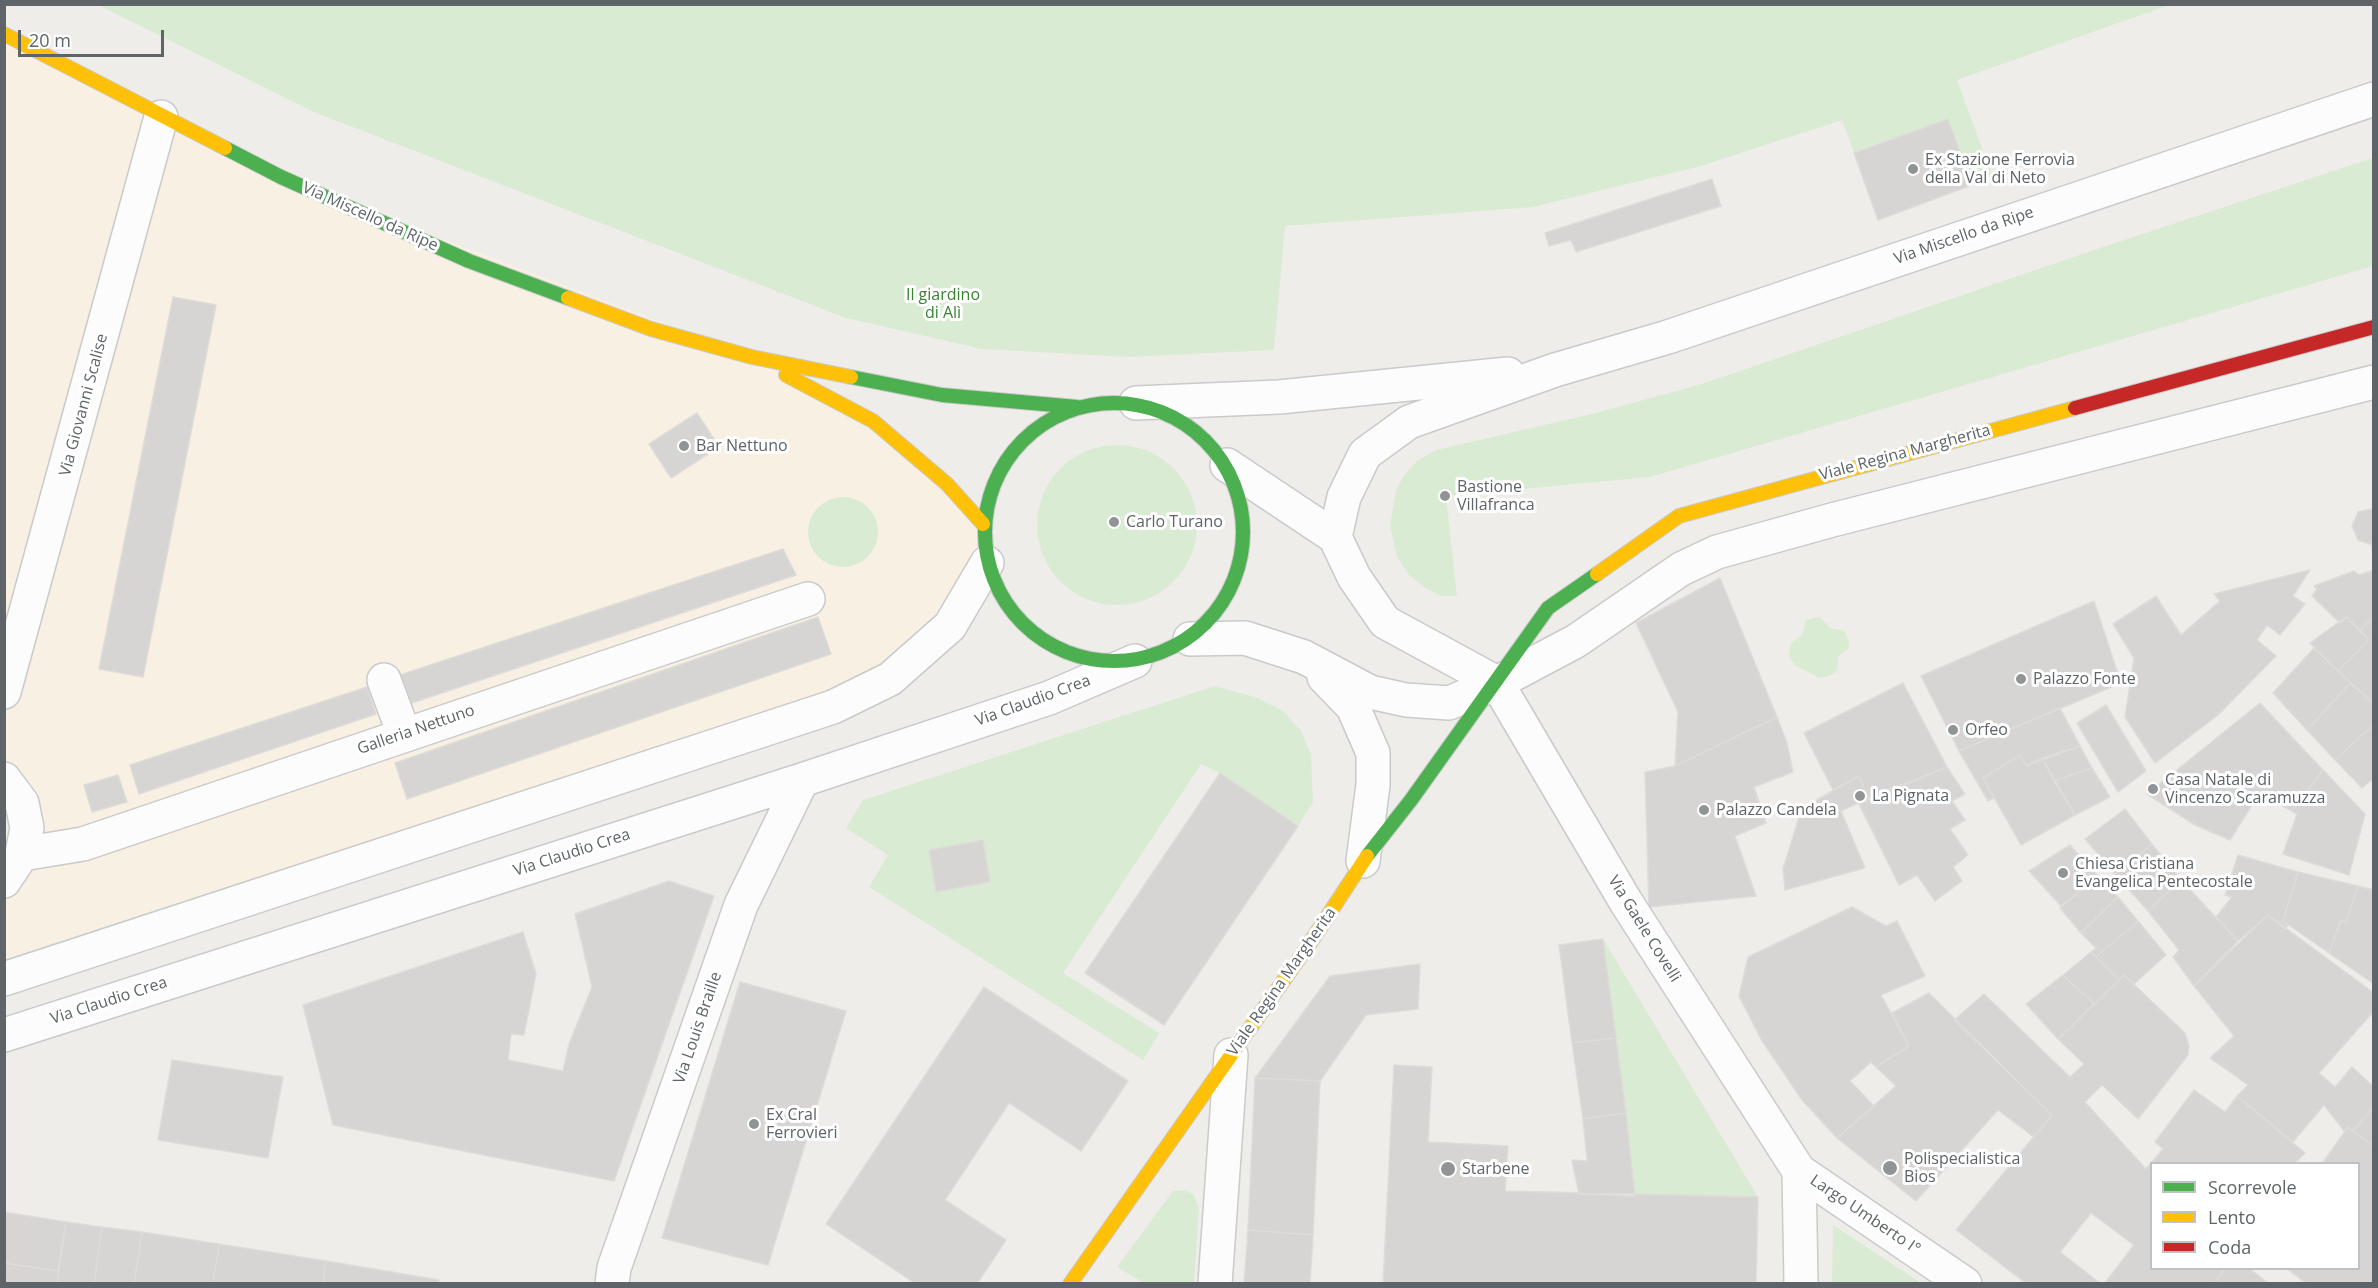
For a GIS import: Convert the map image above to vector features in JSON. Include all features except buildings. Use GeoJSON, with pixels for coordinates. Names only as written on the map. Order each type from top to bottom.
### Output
{"type":"FeatureCollection","features":[{"type":"Feature","properties":{"kind":"main road","name":"Via Miscello da Ripe"},"geometry":{"type":"LineString","coordinates":[[4,34],[161,117],[282,177],[469,261],[651,329],[752,357]]}},
{"type":"Feature","properties":{"kind":"main road","name":"Viale Regina Margherita"},"geometry":{"type":"LineString","coordinates":[[1070,1284],[1310,943],[1363,861],[1497,682],[1548,608],[1679,516],[2373,327]]}},
{"type":"Feature","properties":{"kind":"main road"},"geometry":{"type":"LineString","coordinates":[[752,357],[942,396],[1077,407],[1136,403],[1182,421],[1227,465],[1243,507],[1243,553],[1225,602],[1190,639],[1135,661],[1094,661],[1041,640],[1003,602],[987,563],[983,524],[1000,467],[1037,426],[1077,407]]}},
{"type":"Feature","properties":{"kind":"main road"},"geometry":{"type":"LineString","coordinates":[[752,357],[873,421],[947,484],[983,524]]}},
{"type":"Feature","properties":{"kind":"street","name":"Via Miscello da Ripe"},"geometry":{"type":"LineString","coordinates":[[1555,370],[1668,337],[2373,99]]}},
{"type":"Feature","properties":{"kind":"street","name":"Via Giovanni Scalise"},"geometry":{"type":"LineString","coordinates":[[4,692],[161,117]]}},
{"type":"Feature","properties":{"kind":"street"},"geometry":{"type":"LineString","coordinates":[[1136,403],[1279,397],[1555,370]]}},
{"type":"Feature","properties":{"kind":"street"},"geometry":{"type":"LineString","coordinates":[[1335,537],[1344,497],[1365,454],[1409,422],[1555,370]]}},
{"type":"Feature","properties":{"kind":"street","name":"Viale Regina Margherita"},"geometry":{"type":"LineString","coordinates":[[1497,682],[1576,641],[1681,569],[1716,552],[1832,520],[2373,382]]}},
{"type":"Feature","properties":{"kind":"street"},"geometry":{"type":"LineString","coordinates":[[1227,465],[1335,537],[1354,577],[1385,622],[1497,682]]}},
{"type":"Feature","properties":{"kind":"street"},"geometry":{"type":"LineString","coordinates":[[4,979],[833,707],[890,679],[950,626],[987,563]]}},
{"type":"Feature","properties":{"kind":"street","name":"Galleria Nettuno"},"geometry":{"type":"LineString","coordinates":[[22,854],[83,844],[808,599]]}},
{"type":"Feature","properties":{"kind":"street"},"geometry":{"type":"LineString","coordinates":[[1190,639],[1245,638],[1304,657],[1370,692],[1406,700],[1449,703],[1497,682]]}},
{"type":"Feature","properties":{"kind":"street"},"geometry":{"type":"LineString","coordinates":[[1304,657],[1353,707],[1373,753],[1373,785],[1363,861]]}},
{"type":"Feature","properties":{"kind":"street","name":"Via Claudio Crea"},"geometry":{"type":"LineString","coordinates":[[4,1035],[802,780],[1049,698],[1135,661]]}},
{"type":"Feature","properties":{"kind":"street"},"geometry":{"type":"LineString","coordinates":[[384,680],[404,734]]}},
{"type":"Feature","properties":{"kind":"street","name":"Via Gaele Covelli"},"geometry":{"type":"LineString","coordinates":[[1497,682],[1626,902],[1799,1171]]}},
{"type":"Feature","properties":{"kind":"street"},"geometry":{"type":"LineString","coordinates":[[4,779],[22,803],[27,828],[22,854],[4,881]]}},
{"type":"Feature","properties":{"kind":"street","name":"Via Louis Braille"},"geometry":{"type":"LineString","coordinates":[[612,1284],[615,1268],[741,905],[802,780]]}},
{"type":"Feature","properties":{"kind":"street"},"geometry":{"type":"LineString","coordinates":[[1215,1284],[1231,1055]]}},
{"type":"Feature","properties":{"kind":"street","name":"Largo Umberto I°"},"geometry":{"type":"LineString","coordinates":[[1799,1171],[1801,1284]]}},
{"type":"Feature","properties":{"kind":"street","name":"Largo Umberto I°"},"geometry":{"type":"LineString","coordinates":[[1799,1171],[1965,1284]]}},
{"type":"Feature","properties":{"kind":"shaded area"},"geometry":{"type":"Polygon","coordinates":[[[4,34],[281,177],[752,357],[873,421],[983,524],[987,563],[890,679],[5,979],[5,881],[22,854],[4,779],[4,34]]]}},
{"type":"Feature","properties":{"kind":"green space","name":"Il giardino di Alì"},"geometry":{"type":"Polygon","coordinates":[[[98,5],[2169,5],[1957,80],[1993,178],[1972,185],[1948,119],[1854,153],[1842,120],[1701,166],[1533,207],[1285,226],[1274,350],[1128,357],[982,349],[846,318],[314,112],[98,5]]]}},
{"type":"Feature","properties":{"kind":"green space"},"geometry":{"type":"Polygon","coordinates":[[[2373,158],[2373,266],[1650,477],[1446,496],[1457,596],[1442,596],[1425,588],[1409,575],[1397,557],[1390,526],[1396,490],[1404,475],[1417,461],[1436,450],[1596,413],[1702,384],[2103,247],[2373,158]]]}},
{"type":"Feature","properties":{"kind":"green space"},"geometry":{"type":"Polygon","coordinates":[[[1117,445],[1148,451],[1174,468],[1191,494],[1197,525],[1191,556],[1174,582],[1148,599],[1117,605],[1086,599],[1060,582],[1043,556],[1037,525],[1043,494],[1060,468],[1086,451],[1117,445]]]}},
{"type":"Feature","properties":{"kind":"green space"},"geometry":{"type":"Polygon","coordinates":[[[843,497],[856,500],[868,507],[875,519],[878,532],[875,545],[868,557],[856,564],[843,567],[830,564],[818,557],[811,545],[808,532],[811,519],[818,507],[830,500],[843,497]]]}},
{"type":"Feature","properties":{"kind":"green space"},"geometry":{"type":"Polygon","coordinates":[[[1820,617],[1830,628],[1845,631],[1849,648],[1838,657],[1837,670],[1832,675],[1820,678],[1796,666],[1789,657],[1791,643],[1802,635],[1806,620],[1820,617]]]}},
{"type":"Feature","properties":{"kind":"green space"},"geometry":{"type":"Polygon","coordinates":[[[1215,686],[1255,697],[1283,711],[1301,731],[1311,754],[1313,802],[1298,826],[1220,773],[1201,764],[1063,973],[1159,1033],[1143,1060],[869,887],[888,855],[846,828],[863,800],[1215,686]]]}},
{"type":"Feature","properties":{"kind":"green space"},"geometry":{"type":"Polygon","coordinates":[[[1603,939],[1758,1197],[1635,1196],[1603,939]]]}},
{"type":"Feature","properties":{"kind":"green space"},"geometry":{"type":"Polygon","coordinates":[[[1186,1190],[1194,1195],[1199,1208],[1194,1283],[1144,1283],[1117,1267],[1173,1191],[1186,1190]]]}},
{"type":"Feature","properties":{"kind":"green space"},"geometry":{"type":"Polygon","coordinates":[[[1833,1225],[1921,1283],[1832,1283],[1833,1225]]]}},
{"type":"Feature","properties":{"kind":"traffic: fast"},"geometry":{"type":"LineString","coordinates":[[225,148],[281,177],[469,261],[568,298]]}},
{"type":"Feature","properties":{"kind":"traffic: fast"},"geometry":{"type":"LineString","coordinates":[[851,377],[942,395],[1077,407]]}},
{"type":"Feature","properties":{"kind":"traffic: fast"},"geometry":{"type":"LineString","coordinates":[[1114,403],[1139,405],[1175,418],[1196,432],[1214,450],[1228,471],[1238,495],[1243,532],[1241,557],[1228,593],[1214,614],[1196,632],[1175,646],[1151,656],[1114,661],[1089,659],[1053,646],[1032,632],[1014,614],[1000,593],[990,569],[985,532],[987,507],[1000,471],[1014,450],[1032,432],[1053,418],[1077,408],[1114,403]]}},
{"type":"Feature","properties":{"kind":"traffic: fast"},"geometry":{"type":"LineString","coordinates":[[1367,856],[1411,800],[1548,608],[1597,574]]}},
{"type":"Feature","properties":{"kind":"traffic: slow"},"geometry":{"type":"LineString","coordinates":[[4,34],[225,148]]}},
{"type":"Feature","properties":{"kind":"traffic: slow"},"geometry":{"type":"LineString","coordinates":[[568,298],[651,329],[752,357],[851,377]]}},
{"type":"Feature","properties":{"kind":"traffic: slow"},"geometry":{"type":"LineString","coordinates":[[786,375],[873,421],[947,484],[983,524]]}},
{"type":"Feature","properties":{"kind":"traffic: slow"},"geometry":{"type":"LineString","coordinates":[[1597,574],[1679,516],[2075,408]]}},
{"type":"Feature","properties":{"kind":"traffic: slow"},"geometry":{"type":"LineString","coordinates":[[1070,1284],[1310,943],[1367,856]]}},
{"type":"Feature","properties":{"kind":"traffic: jam"},"geometry":{"type":"LineString","coordinates":[[2075,408],[2374,327]]}},
{"type":"Feature","properties":{"kind":"place","name":"Ex Stazione Ferrovia della Val di Neto"},"geometry":{"type":"Point","coordinates":[1913,169]}},
{"type":"Feature","properties":{"kind":"place","name":"Bar Nettuno"},"geometry":{"type":"Point","coordinates":[684,446]}},
{"type":"Feature","properties":{"kind":"place","name":"Bastione Villafranca"},"geometry":{"type":"Point","coordinates":[1445,496]}},
{"type":"Feature","properties":{"kind":"place","name":"Carlo Turano"},"geometry":{"type":"Point","coordinates":[1114,522]}},
{"type":"Feature","properties":{"kind":"place","name":"Palazzo Fonte"},"geometry":{"type":"Point","coordinates":[2021,679]}},
{"type":"Feature","properties":{"kind":"place","name":"Orfeo"},"geometry":{"type":"Point","coordinates":[1953,730]}},
{"type":"Feature","properties":{"kind":"place","name":"Casa Natale di Vincenzo Scaramuzza"},"geometry":{"type":"Point","coordinates":[2153,789]}},
{"type":"Feature","properties":{"kind":"place","name":"La Pignata"},"geometry":{"type":"Point","coordinates":[1860,796]}},
{"type":"Feature","properties":{"kind":"place","name":"Palazzo Candela"},"geometry":{"type":"Point","coordinates":[1704,810]}},
{"type":"Feature","properties":{"kind":"place","name":"Chiesa Cristiana Evangelica Pentecostale"},"geometry":{"type":"Point","coordinates":[2063,873]}},
{"type":"Feature","properties":{"kind":"place","name":"Ex Cral Ferrovieri"},"geometry":{"type":"Point","coordinates":[754,1124]}},
{"type":"Feature","properties":{"kind":"place","name":"Polispecialistica Bios"},"geometry":{"type":"Point","coordinates":[1890,1168]}},
{"type":"Feature","properties":{"kind":"place","name":"Starbene"},"geometry":{"type":"Point","coordinates":[1448,1169]}}]}
